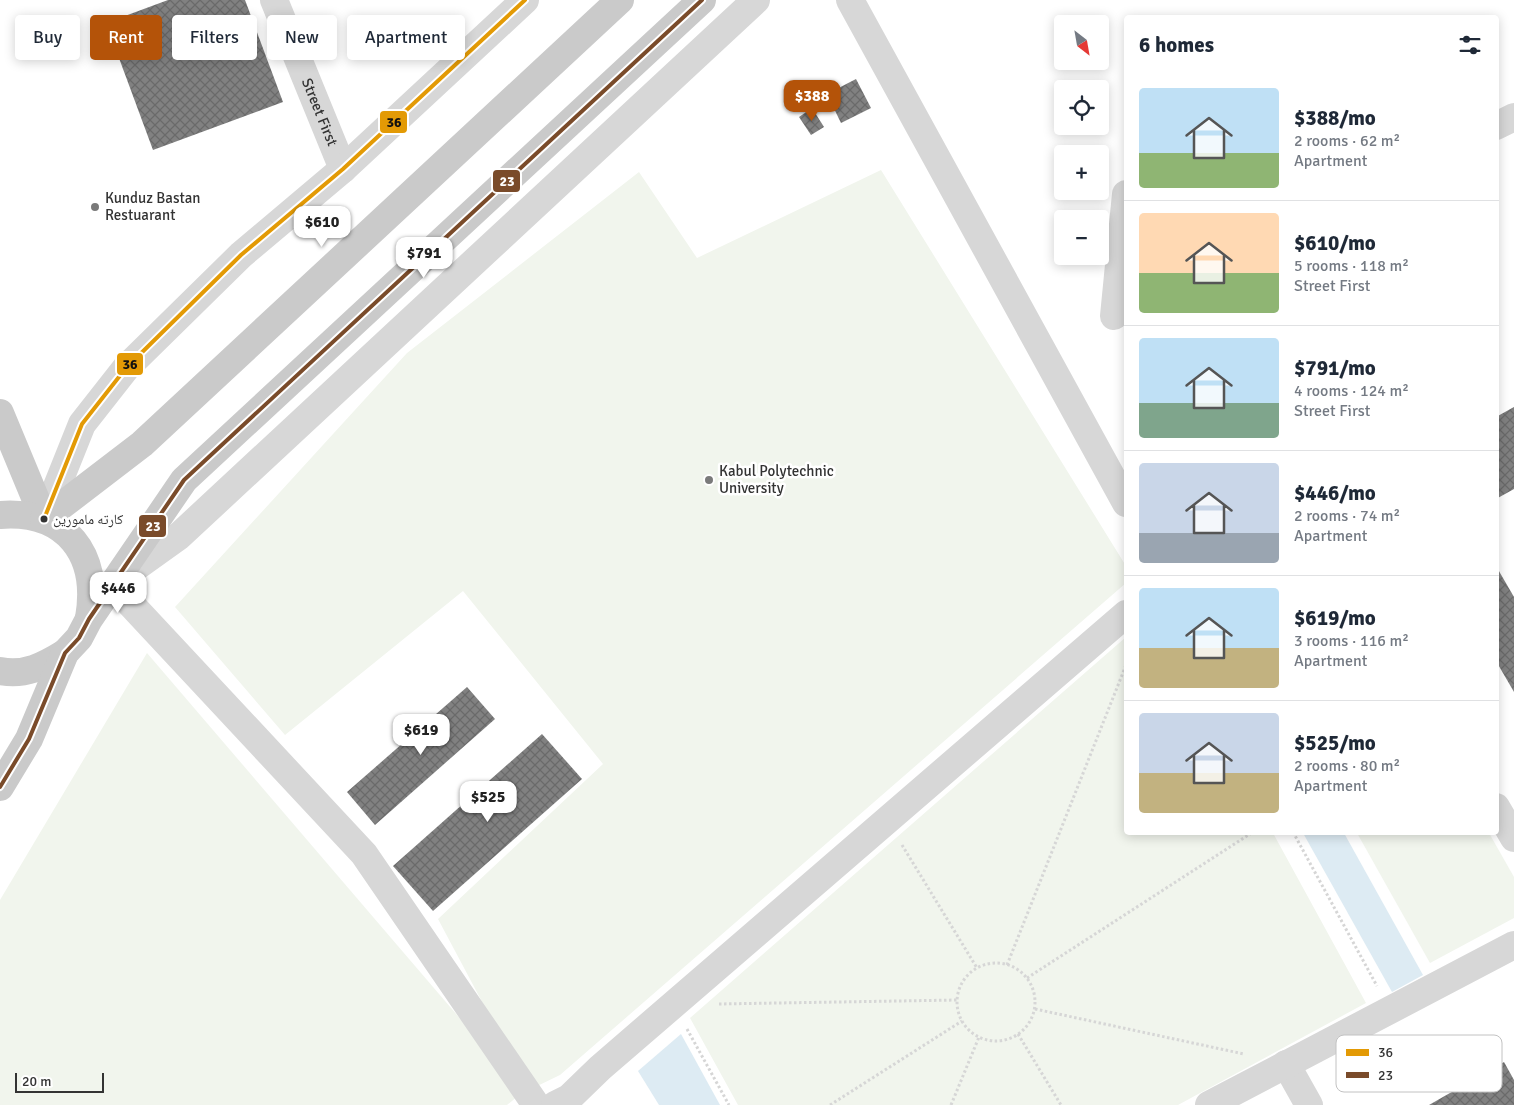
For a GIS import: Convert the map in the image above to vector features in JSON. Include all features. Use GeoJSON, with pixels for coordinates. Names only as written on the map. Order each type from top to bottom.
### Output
{"type":"FeatureCollection","features":[{"type":"Feature","properties":{"kind":"main road"},"geometry":{"type":"LineString","coordinates":[[44,519],[142,444],[620,0]]}},
{"type":"Feature","properties":{"kind":"main road"},"geometry":{"type":"LineString","coordinates":[[0,787],[29,739],[65,654],[79,638],[112,584],[184,480],[702,0]]}},
{"type":"Feature","properties":{"kind":"main road"},"geometry":{"type":"LineString","coordinates":[[0,412],[44,519]]}},
{"type":"Feature","properties":{"kind":"main road"},"geometry":{"type":"LineString","coordinates":[[0,515],[20,513],[44,519],[65,532],[80,550],[90,572],[93,595],[89,619]]}},
{"type":"Feature","properties":{"kind":"main road"},"geometry":{"type":"LineString","coordinates":[[0,671],[12,673],[40,668],[65,654]]}},
{"type":"Feature","properties":{"kind":"street","name":"Street First"},"geometry":{"type":"LineString","coordinates":[[274,0],[343,169]]}},
{"type":"Feature","properties":{"kind":"street"},"geometry":{"type":"LineString","coordinates":[[44,519],[82,424],[126,368],[241,255],[343,169],[525,0]]}},
{"type":"Feature","properties":{"kind":"street"},"geometry":{"type":"LineString","coordinates":[[536,1105],[364,854],[112,584],[179,536],[756,0]]}},
{"type":"Feature","properties":{"kind":"street"},"geometry":{"type":"LineString","coordinates":[[850,0],[1124,499]]}},
{"type":"Feature","properties":{"kind":"street"},"geometry":{"type":"LineString","coordinates":[[1499,124],[1514,117]]}},
{"type":"Feature","properties":{"kind":"street"},"geometry":{"type":"LineString","coordinates":[[1114,316],[1124,214]]}},
{"type":"Feature","properties":{"kind":"street"},"geometry":{"type":"LineString","coordinates":[[555,1105],[569,1098],[673,1004],[1124,616]]}},
{"type":"Feature","properties":{"kind":"street"},"geometry":{"type":"LineString","coordinates":[[1499,812],[1514,838]]}},
{"type":"Feature","properties":{"kind":"street"},"geometry":{"type":"LineString","coordinates":[[1340,1035],[1514,944]]}},
{"type":"Feature","properties":{"kind":"street"},"geometry":{"type":"LineString","coordinates":[[1209,1105],[1336,1037]]}},
{"type":"Feature","properties":{"kind":"street"},"geometry":{"type":"LineString","coordinates":[[1286,1064],[1309,1105]]}},
{"type":"Feature","properties":{"kind":"path"},"geometry":{"type":"LineString","coordinates":[[1006,964],[1124,670]]}},
{"type":"Feature","properties":{"kind":"path"},"geometry":{"type":"LineString","coordinates":[[887,820],[977,968]]}},
{"type":"Feature","properties":{"kind":"path"},"geometry":{"type":"LineString","coordinates":[[1027,978],[1248,835]]}},
{"type":"Feature","properties":{"kind":"path"},"geometry":{"type":"LineString","coordinates":[[1295,835],[1390,1008]]}},
{"type":"Feature","properties":{"kind":"path"},"geometry":{"type":"LineString","coordinates":[[996,963],[1006,964],[1018,970],[1027,978],[1033,988],[1034,1009],[1031,1019],[1018,1034],[1004,1040],[991,1040],[979,1037],[969,1030],[962,1020],[957,1000],[966,978],[977,968],[996,963]]}},
{"type":"Feature","properties":{"kind":"path"},"geometry":{"type":"LineString","coordinates":[[730,1105],[673,1004],[957,1000]]}},
{"type":"Feature","properties":{"kind":"path"},"geometry":{"type":"LineString","coordinates":[[1034,1009],[1286,1064]]}},
{"type":"Feature","properties":{"kind":"path"},"geometry":{"type":"LineString","coordinates":[[830,1105],[962,1020]]}},
{"type":"Feature","properties":{"kind":"path"},"geometry":{"type":"LineString","coordinates":[[1018,1034],[1061,1105]]}},
{"type":"Feature","properties":{"kind":"path"},"geometry":{"type":"LineString","coordinates":[[951,1105],[979,1037]]}},
{"type":"Feature","properties":{"kind":"shaded area"},"geometry":{"type":"Polygon","coordinates":[[[881,170],[1124,563],[1124,585],[560,1075],[529,1090],[438,919],[603,764],[463,591],[285,735],[175,607],[407,353],[639,172],[697,258],[881,170]]]}},
{"type":"Feature","properties":{"kind":"shaded area"},"geometry":{"type":"Polygon","coordinates":[[[1124,639],[1124,835],[1274,835],[1366,1003],[1178,1105],[738,1105],[690,1018],[1124,639]]]}},
{"type":"Feature","properties":{"kind":"shaded area"},"geometry":{"type":"Polygon","coordinates":[[[147,653],[523,1092],[507,1105],[0,1105],[0,900],[147,653]]]}},
{"type":"Feature","properties":{"kind":"shaded area"},"geometry":{"type":"Polygon","coordinates":[[[1304,835],[1345,835],[1423,975],[1392,992],[1304,835]]]}},
{"type":"Feature","properties":{"kind":"shaded area"},"geometry":{"type":"Polygon","coordinates":[[[1358,835],[1490,835],[1514,877],[1514,918],[1430,963],[1358,835]]]}},
{"type":"Feature","properties":{"kind":"shaded area"},"geometry":{"type":"Polygon","coordinates":[[[681,1034],[720,1105],[659,1105],[638,1071],[681,1034]]]}},
{"type":"Feature","properties":{"kind":"building"},"geometry":{"type":"Polygon","coordinates":[[[168,0],[245,0],[251,15],[172,15],[172,60],[257,60],[257,32],[283,102],[153,150],[120,60],[162,60],[162,15],[128,15],[168,0]]]}},
{"type":"Feature","properties":{"kind":"building"},"geometry":{"type":"Polygon","coordinates":[[[856,79],[871,108],[841,123],[827,94],[856,79]]]}},
{"type":"Feature","properties":{"kind":"building"},"geometry":{"type":"Polygon","coordinates":[[[812,108],[824,127],[811,135],[799,117],[812,108]]]}},
{"type":"Feature","properties":{"kind":"building"},"geometry":{"type":"Polygon","coordinates":[[[1514,407],[1514,489],[1499,497],[1499,415],[1514,407]]]}},
{"type":"Feature","properties":{"kind":"building"},"geometry":{"type":"Polygon","coordinates":[[[1499,571],[1514,597],[1514,692],[1499,666],[1499,571]]]}},
{"type":"Feature","properties":{"kind":"building"},"geometry":{"type":"Polygon","coordinates":[[[467,687],[495,719],[375,825],[347,792],[467,687]]]}},
{"type":"Feature","properties":{"kind":"building"},"geometry":{"type":"Polygon","coordinates":[[[542,734],[582,779],[433,911],[393,866],[542,734]]]}},
{"type":"Feature","properties":{"kind":"building"},"geometry":{"type":"Polygon","coordinates":[[[1504,1062],[1514,1080],[1514,1105],[1429,1105],[1452,1092],[1502,1092],[1502,1063],[1504,1062]]]}},
{"type":"Feature","properties":{"kind":"transit line","name":"36"},"geometry":{"type":"LineString","coordinates":[[44,519],[82,424],[126,368],[241,255],[343,169],[525,0]]}},
{"type":"Feature","properties":{"kind":"transit line","name":"23"},"geometry":{"type":"LineString","coordinates":[[0,787],[29,739],[65,653],[79,638],[89,619],[184,480],[702,0]]}},
{"type":"Feature","properties":{"kind":"place","name":"Kunduz Bastan Restuarant"},"geometry":{"type":"Point","coordinates":[95,207]}},
{"type":"Feature","properties":{"kind":"place","name":"Kabul Polytechnic University"},"geometry":{"type":"Point","coordinates":[709,480]}},
{"type":"Feature","properties":{"kind":"place","name":"کارته مامورین"},"geometry":{"type":"Point","coordinates":[44,519]}}]}
